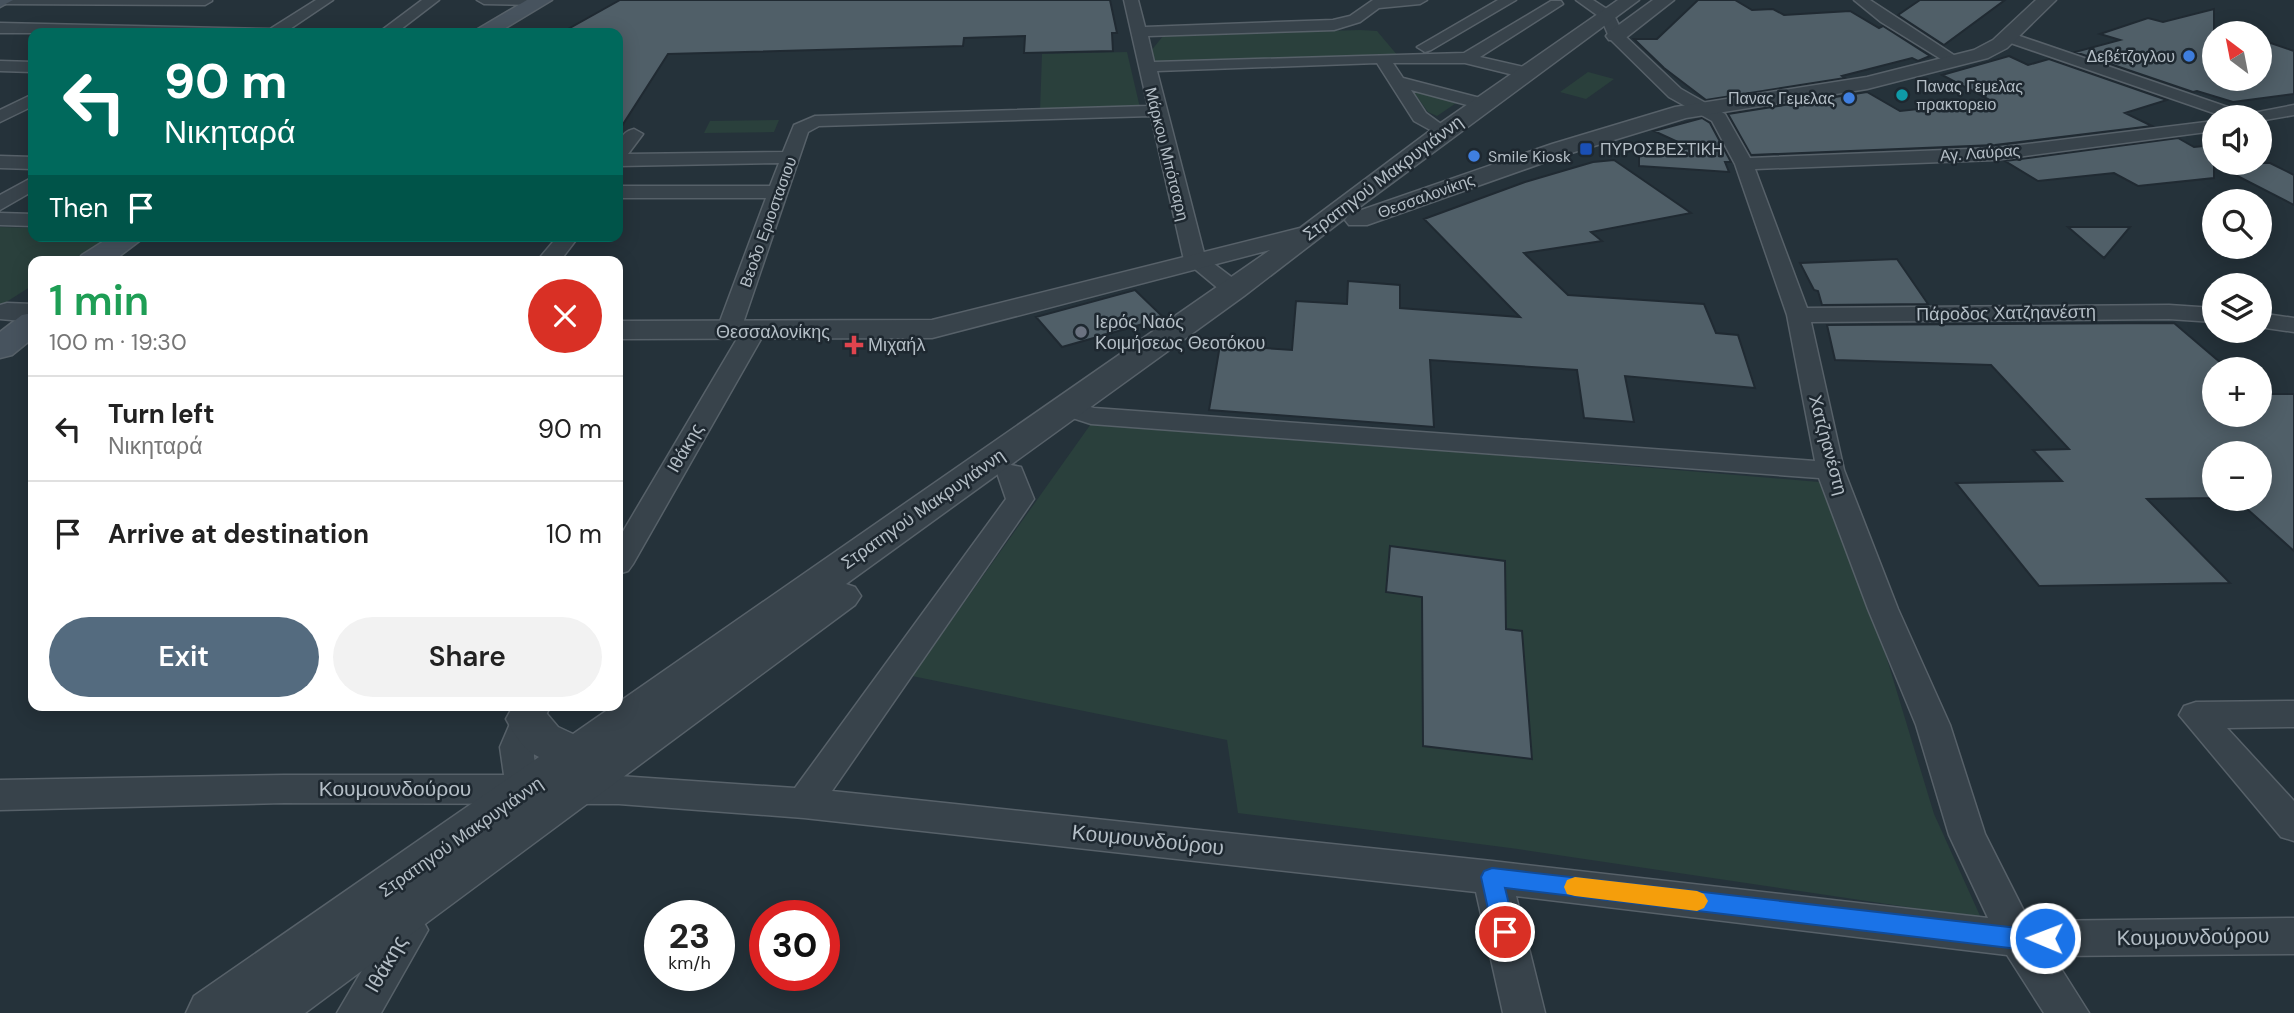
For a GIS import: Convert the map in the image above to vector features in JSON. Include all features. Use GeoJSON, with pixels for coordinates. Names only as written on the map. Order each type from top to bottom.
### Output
{"type":"FeatureCollection","features":[{"type":"Feature","properties":{"kind":"main road"},"geometry":{"type":"LineString","coordinates":[[492,28],[549,1]]}},
{"type":"Feature","properties":{"kind":"main road"},"geometry":{"type":"LineString","coordinates":[[515,28],[549,1]]}},
{"type":"Feature","properties":{"kind":"main road"},"geometry":{"type":"LineString","coordinates":[[100,256],[122,242]]}},
{"type":"Feature","properties":{"kind":"main road"},"geometry":{"type":"LineString","coordinates":[[134,256],[155,242]]}},
{"type":"Feature","properties":{"kind":"main road"},"geometry":{"type":"LineString","coordinates":[[0,348],[18,313]]}},
{"type":"Feature","properties":{"kind":"street"},"geometry":{"type":"LineString","coordinates":[[1,0],[206,1]]}},
{"type":"Feature","properties":{"kind":"street"},"geometry":{"type":"LineString","coordinates":[[279,28],[326,0]]}},
{"type":"Feature","properties":{"kind":"street"},"geometry":{"type":"LineString","coordinates":[[393,28],[432,0]]}},
{"type":"Feature","properties":{"kind":"street"},"geometry":{"type":"LineString","coordinates":[[484,0],[549,1]]}},
{"type":"Feature","properties":{"kind":"street","name":"Μάρκου Μπότσαρη"},"geometry":{"type":"LineString","coordinates":[[1131,0],[1140,32],[1145,67],[1193,253]]}},
{"type":"Feature","properties":{"kind":"street"},"geometry":{"type":"LineString","coordinates":[[1140,32],[1334,25],[1355,19],[1375,4],[1420,0]]}},
{"type":"Feature","properties":{"kind":"street"},"geometry":{"type":"LineString","coordinates":[[1425,47],[1509,0]]}},
{"type":"Feature","properties":{"kind":"street"},"geometry":{"type":"LineString","coordinates":[[1539,0],[1621,30]]}},
{"type":"Feature","properties":{"kind":"street","name":"Χατζηανέστη"},"geometry":{"type":"LineString","coordinates":[[1583,0],[1621,30],[1675,93],[1719,118],[1744,164],[1798,315],[1830,470],[1883,609],[1933,725],[1967,835],[2018,939],[2068,1013]]}},
{"type":"Feature","properties":{"kind":"street","name":"Στρατηγού Μακρυγιάννη"},"geometry":{"type":"LineString","coordinates":[[262,1013],[395,918],[578,770],[1336,229],[1665,0]]}},
{"type":"Feature","properties":{"kind":"street"},"geometry":{"type":"LineString","coordinates":[[1861,0],[1955,61]]}},
{"type":"Feature","properties":{"kind":"street","name":"Θεσσαλονίκης"},"geometry":{"type":"LineString","coordinates":[[623,330],[741,332],[932,329],[1193,253],[1223,254],[1336,229],[1560,149],[1700,108],[1848,87],[1955,61],[1990,50],[2047,0]]}},
{"type":"Feature","properties":{"kind":"street"},"geometry":{"type":"LineString","coordinates":[[155,28],[206,1]]}},
{"type":"Feature","properties":{"kind":"street"},"geometry":{"type":"LineString","coordinates":[[1145,67],[1382,58],[1466,58],[1556,4]]}},
{"type":"Feature","properties":{"kind":"street"},"geometry":{"type":"LineString","coordinates":[[0,28],[28,31]]}},
{"type":"Feature","properties":{"kind":"street","name":"Στρατηγού Μακρυγιάννη"},"geometry":{"type":"LineString","coordinates":[[212,1013],[531,788],[578,770],[1011,473],[1078,412],[1234,290],[1336,229],[1443,132],[1526,73],[1621,30]]}},
{"type":"Feature","properties":{"kind":"street"},"geometry":{"type":"LineString","coordinates":[[11,45],[28,36]]}},
{"type":"Feature","properties":{"kind":"street"},"geometry":{"type":"LineString","coordinates":[[2008,37],[2206,105]]}},
{"type":"Feature","properties":{"kind":"street"},"geometry":{"type":"LineString","coordinates":[[1397,40],[1526,73]]}},
{"type":"Feature","properties":{"kind":"street"},"geometry":{"type":"LineString","coordinates":[[1382,58],[1420,117],[1443,132]]}},
{"type":"Feature","properties":{"kind":"street"},"geometry":{"type":"LineString","coordinates":[[0,66],[28,67]]}},
{"type":"Feature","properties":{"kind":"street"},"geometry":{"type":"LineString","coordinates":[[1396,81],[1482,104]]}},
{"type":"Feature","properties":{"kind":"street"},"geometry":{"type":"LineString","coordinates":[[4,113],[28,101]]}},
{"type":"Feature","properties":{"kind":"street"},"geometry":{"type":"LineString","coordinates":[[2272,114],[2294,110]]}},
{"type":"Feature","properties":{"kind":"street"},"geometry":{"type":"LineString","coordinates":[[4,113],[28,111]]}},
{"type":"Feature","properties":{"kind":"street","name":"Βεοδο Εριοστασιου"},"geometry":{"type":"LineString","coordinates":[[741,332],[779,192],[800,129],[816,121],[1156,111]]}},
{"type":"Feature","properties":{"kind":"street","name":"Αγ. Λαύρας"},"geometry":{"type":"LineString","coordinates":[[1744,164],[1995,154],[2202,128]]}},
{"type":"Feature","properties":{"kind":"street"},"geometry":{"type":"LineString","coordinates":[[623,148],[634,134]]}},
{"type":"Feature","properties":{"kind":"street"},"geometry":{"type":"LineString","coordinates":[[623,160],[792,157]]}},
{"type":"Feature","properties":{"kind":"street"},"geometry":{"type":"LineString","coordinates":[[0,162],[28,163]]}},
{"type":"Feature","properties":{"kind":"street"},"geometry":{"type":"LineString","coordinates":[[0,204],[28,186]]}},
{"type":"Feature","properties":{"kind":"street"},"geometry":{"type":"LineString","coordinates":[[623,192],[779,192]]}},
{"type":"Feature","properties":{"kind":"street"},"geometry":{"type":"LineString","coordinates":[[0,219],[28,220]]}},
{"type":"Feature","properties":{"kind":"street"},"geometry":{"type":"LineString","coordinates":[[552,256],[564,242]]}},
{"type":"Feature","properties":{"kind":"street"},"geometry":{"type":"LineString","coordinates":[[1193,253],[1234,290]]}},
{"type":"Feature","properties":{"kind":"street","name":"Πάροδος Χατζηανέστη"},"geometry":{"type":"LineString","coordinates":[[1798,315],[2155,312],[2202,314]]}},
{"type":"Feature","properties":{"kind":"street"},"geometry":{"type":"LineString","coordinates":[[2272,322],[2294,325]]}},
{"type":"Feature","properties":{"kind":"street","name":"Ιθάκης"},"geometry":{"type":"LineString","coordinates":[[623,555],[741,332]]}},
{"type":"Feature","properties":{"kind":"street"},"geometry":{"type":"LineString","coordinates":[[1078,412],[1830,470]]}},
{"type":"Feature","properties":{"kind":"street"},"geometry":{"type":"LineString","coordinates":[[804,803],[1020,499],[1011,473]]}},
{"type":"Feature","properties":{"kind":"street"},"geometry":{"type":"LineString","coordinates":[[531,712],[538,736],[578,770]]}},
{"type":"Feature","properties":{"kind":"street"},"geometry":{"type":"LineString","coordinates":[[531,712],[516,751],[520,773],[531,788]]}},
{"type":"Feature","properties":{"kind":"street"},"geometry":{"type":"LineString","coordinates":[[2294,714],[2196,715],[2294,826]]}},
{"type":"Feature","properties":{"kind":"street","name":"Κουμουνδούρου"},"geometry":{"type":"LineString","coordinates":[[578,770],[804,803],[1492,877],[2018,939],[2294,936]]}},
{"type":"Feature","properties":{"kind":"street","name":"Κουμουνδούρου"},"geometry":{"type":"LineString","coordinates":[[0,795],[531,788]]}},
{"type":"Feature","properties":{"kind":"street"},"geometry":{"type":"LineString","coordinates":[[1492,877],[1524,1013]]}},
{"type":"Feature","properties":{"kind":"street","name":"Ιθάκης"},"geometry":{"type":"LineString","coordinates":[[358,1013],[408,930],[395,918]]}},
{"type":"Feature","properties":{"kind":"green space"},"geometry":{"type":"Polygon","coordinates":[[[1377,31],[1398,56],[1155,65],[1151,51],[1163,36],[1377,31]]]}},
{"type":"Feature","properties":{"kind":"green space"},"geometry":{"type":"Polygon","coordinates":[[[1127,52],[1140,108],[1040,112],[1042,54],[1127,52]]]}},
{"type":"Feature","properties":{"kind":"green space"},"geometry":{"type":"Polygon","coordinates":[[[1588,72],[1614,79],[1586,99],[1560,92],[1588,72]]]}},
{"type":"Feature","properties":{"kind":"green space"},"geometry":{"type":"Polygon","coordinates":[[[1410,87],[1462,99],[1437,116],[1428,112],[1410,87]]]}},
{"type":"Feature","properties":{"kind":"green space"},"geometry":{"type":"Polygon","coordinates":[[[779,120],[774,132],[704,133],[710,121],[779,120]]]}},
{"type":"Feature","properties":{"kind":"green space"},"geometry":{"type":"Polygon","coordinates":[[[0,227],[28,228],[28,242],[101,242],[79,256],[28,256],[28,288],[0,306],[0,227]]]}},
{"type":"Feature","properties":{"kind":"green space"},"geometry":{"type":"Polygon","coordinates":[[[1093,421],[1819,482],[1876,623],[1934,814],[1981,918],[1518,849],[1238,813],[1227,740],[912,676],[1093,421]]]}},
{"type":"Feature","properties":{"kind":"building"},"geometry":{"type":"Polygon","coordinates":[[[620,0],[1110,0],[1117,33],[1112,33],[1113,51],[1024,53],[1025,36],[964,38],[963,46],[668,54],[623,124],[623,28],[570,28],[620,0]]]}},
{"type":"Feature","properties":{"kind":"building"},"geometry":{"type":"Polygon","coordinates":[[[1698,0],[1735,0],[1752,10],[1773,9],[1784,15],[1850,11],[1879,28],[1883,26],[1930,56],[1918,61],[1912,58],[1842,76],[1845,78],[1706,100],[1664,68],[1634,39],[1657,39],[1698,0]]]}},
{"type":"Feature","properties":{"kind":"building"},"geometry":{"type":"Polygon","coordinates":[[[1920,0],[2005,0],[1944,45],[1898,15],[1920,0]]]}},
{"type":"Feature","properties":{"kind":"building"},"geometry":{"type":"Polygon","coordinates":[[[2214,9],[2214,21],[2202,21],[2202,91],[2272,91],[2272,43],[2294,51],[2294,94],[2233,102],[2193,92],[2075,52],[2120,40],[2100,34],[2148,18],[2163,22],[2214,9]]]}},
{"type":"Feature","properties":{"kind":"building"},"geometry":{"type":"Polygon","coordinates":[[[2009,56],[2028,65],[2049,59],[2167,100],[2125,113],[2152,126],[1995,145],[1751,155],[1728,114],[1867,92],[1900,111],[1992,101],[1942,75],[2009,56]]]}},
{"type":"Feature","properties":{"kind":"building"},"geometry":{"type":"Polygon","coordinates":[[[1702,118],[1710,123],[1731,162],[1725,162],[1729,172],[1639,166],[1639,156],[1691,148],[1654,131],[1702,118]]]}},
{"type":"Feature","properties":{"kind":"building"},"geometry":{"type":"Polygon","coordinates":[[[2178,138],[2194,147],[2202,146],[2202,175],[2214,175],[2214,178],[2138,186],[2114,173],[2038,181],[2005,161],[2178,138]]]}},
{"type":"Feature","properties":{"kind":"building"},"geometry":{"type":"Polygon","coordinates":[[[1614,160],[1691,213],[1591,232],[1602,241],[1524,253],[1568,295],[1704,304],[1716,333],[1738,335],[1755,388],[1625,376],[1634,422],[1584,418],[1577,370],[1430,360],[1434,427],[1209,410],[1220,345],[1292,350],[1296,301],[1347,304],[1348,281],[1400,285],[1400,308],[1520,317],[1424,219],[1525,182],[1593,162],[1614,160]]]}},
{"type":"Feature","properties":{"kind":"building"},"geometry":{"type":"Polygon","coordinates":[[[2272,164],[2294,175],[2294,205],[2272,194],[2272,189],[2263,189],[2235,175],[2272,175],[2272,164]]]}},
{"type":"Feature","properties":{"kind":"building"},"geometry":{"type":"Polygon","coordinates":[[[2068,227],[2130,227],[2104,258],[2068,227]]]}},
{"type":"Feature","properties":{"kind":"building"},"geometry":{"type":"Polygon","coordinates":[[[1897,259],[1928,304],[1822,305],[1818,291],[1814,290],[1800,263],[1897,259]]]}},
{"type":"Feature","properties":{"kind":"building","name":"Ιερός Ναός Κοιμήσεως Θεοτόκου"},"geometry":{"type":"Polygon","coordinates":[[[1135,290],[1164,318],[1062,347],[1036,317],[1135,290]]]}},
{"type":"Feature","properties":{"kind":"building"},"geometry":{"type":"Polygon","coordinates":[[[2174,323],[2214,357],[2202,357],[2202,427],[2272,427],[2272,394],[2294,394],[2294,551],[2249,511],[2272,511],[2272,441],[2202,441],[2202,498],[2147,499],[2230,583],[2039,586],[1956,483],[2062,481],[2033,450],[2069,449],[1991,365],[1835,360],[1827,325],[2174,323]]]}},
{"type":"Feature","properties":{"kind":"building"},"geometry":{"type":"Polygon","coordinates":[[[1390,546],[1505,561],[1506,629],[1522,631],[1532,759],[1423,746],[1422,597],[1386,592],[1390,546]]]}},
{"type":"Feature","properties":{"kind":"slow traffic"},"geometry":{"type":"LineString","coordinates":[[1575,887],[1697,901]]}},
{"type":"Feature","properties":{"kind":"place","name":"Δεβέτζογλου"},"geometry":{"type":"Point","coordinates":[2189,56]}},
{"type":"Feature","properties":{"kind":"place","name":"Πανας Γεμελας πρακτορειο"},"geometry":{"type":"Point","coordinates":[1902,95]}},
{"type":"Feature","properties":{"kind":"place","name":"Πανας Γεμελας"},"geometry":{"type":"Point","coordinates":[1849,98]}},
{"type":"Feature","properties":{"kind":"place","name":"ΠΥΡΟΣΒΕΣΤΙΚΗ"},"geometry":{"type":"Point","coordinates":[1586,149]}},
{"type":"Feature","properties":{"kind":"place","name":"Smile Kiosk"},"geometry":{"type":"Point","coordinates":[1474,156]}},
{"type":"Feature","properties":{"kind":"place","name":"Ιερός Ναός Κοιμήσεως Θεοτόκου"},"geometry":{"type":"Point","coordinates":[1081,332]}},
{"type":"Feature","properties":{"kind":"place","name":"Μιχαήλ"},"geometry":{"type":"Point","coordinates":[854,345]}},
{"type":"Feature","properties":{"kind":"route"},"geometry":{"type":"LineString","coordinates":[[1505,932],[1492,877],[2018,939],[2045,938]]}}]}
